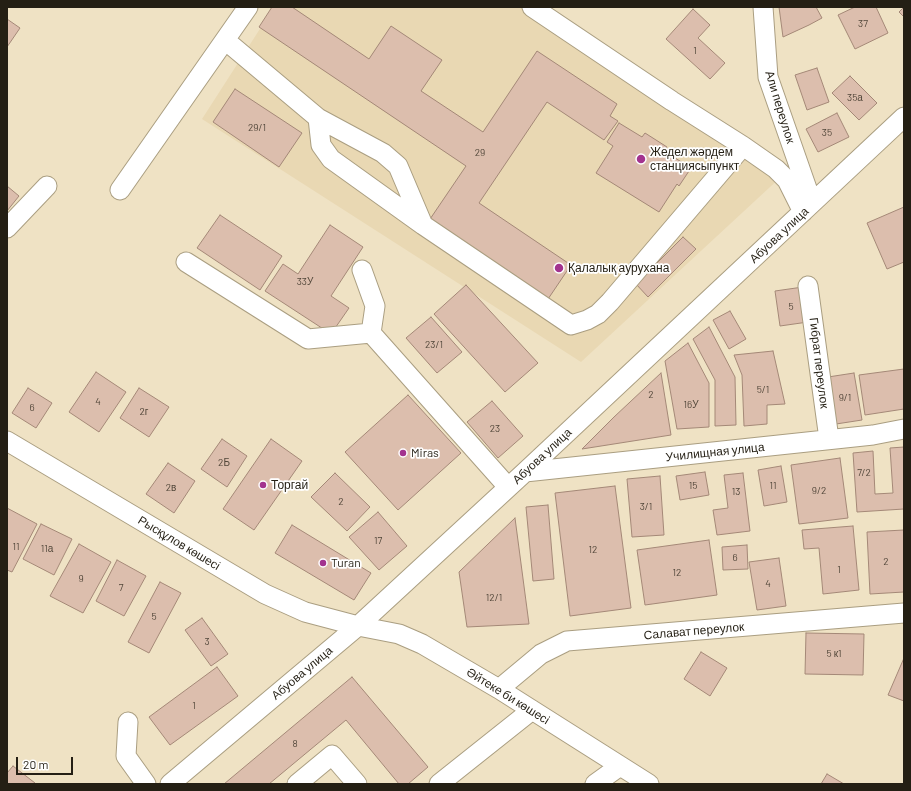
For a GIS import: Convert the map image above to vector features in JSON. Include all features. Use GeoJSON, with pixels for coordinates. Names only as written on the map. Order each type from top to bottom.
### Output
{"type":"FeatureCollection","features":[{"type":"Feature","properties":{"kind":"street"},"geometry":{"type":"LineString","coordinates":[[120,190],[248,7]]}},
{"type":"Feature","properties":{"kind":"street"},"geometry":{"type":"LineString","coordinates":[[532,7],[672,102],[743,146],[776,169],[787,180],[807,208]]}},
{"type":"Feature","properties":{"kind":"street","name":"Али переулок"},"geometry":{"type":"LineString","coordinates":[[763,7],[768,77],[807,208]]}},
{"type":"Feature","properties":{"kind":"street"},"geometry":{"type":"LineString","coordinates":[[225,40],[318,118],[383,154],[398,166],[423,225]]}},
{"type":"Feature","properties":{"kind":"street","name":"Абуова улица"},"geometry":{"type":"LineString","coordinates":[[170,784],[358,626],[525,472],[904,117]]}},
{"type":"Feature","properties":{"kind":"street"},"geometry":{"type":"LineString","coordinates":[[318,118],[320,145],[331,159],[423,225],[571,325],[587,320],[598,314],[610,302],[743,146]]}},
{"type":"Feature","properties":{"kind":"street"},"geometry":{"type":"LineString","coordinates":[[7,228],[47,186]]}},
{"type":"Feature","properties":{"kind":"street"},"geometry":{"type":"LineString","coordinates":[[186,262],[308,339],[371,333]]}},
{"type":"Feature","properties":{"kind":"street"},"geometry":{"type":"LineString","coordinates":[[362,270],[375,306],[371,333]]}},
{"type":"Feature","properties":{"kind":"street","name":"Гибрат переулок"},"geometry":{"type":"LineString","coordinates":[[808,286],[829,439]]}},
{"type":"Feature","properties":{"kind":"street"},"geometry":{"type":"LineString","coordinates":[[371,333],[508,487]]}},
{"type":"Feature","properties":{"kind":"street","name":"Училищная улица"},"geometry":{"type":"LineString","coordinates":[[525,472],[829,439],[904,429]]}},
{"type":"Feature","properties":{"kind":"street","name":"Рысқұлов көшесі"},"geometry":{"type":"LineString","coordinates":[[7,441],[265,594],[305,612],[358,626]]}},
{"type":"Feature","properties":{"kind":"street","name":"Салават переулок"},"geometry":{"type":"LineString","coordinates":[[499,689],[541,654],[567,641],[904,613]]}},
{"type":"Feature","properties":{"kind":"street","name":"Әйтеке би көшесі"},"geometry":{"type":"LineString","coordinates":[[358,626],[399,634],[422,644],[499,689],[649,784]]}},
{"type":"Feature","properties":{"kind":"street"},"geometry":{"type":"LineString","coordinates":[[439,784],[532,710]]}},
{"type":"Feature","properties":{"kind":"street"},"geometry":{"type":"LineString","coordinates":[[128,722],[126,756],[146,784]]}},
{"type":"Feature","properties":{"kind":"street"},"geometry":{"type":"LineString","coordinates":[[297,784],[332,755],[357,784]]}},
{"type":"Feature","properties":{"kind":"street"},"geometry":{"type":"LineString","coordinates":[[595,784],[620,766]]}},
{"type":"Feature","properties":{"kind":"shaded area","name":"Қалалық аурухана"},"geometry":{"type":"Polygon","coordinates":[[[274,7],[521,7],[783,175],[581,362],[202,119],[274,7]]]}},
{"type":"Feature","properties":{"kind":"building"},"geometry":{"type":"Polygon","coordinates":[[[272,7],[292,7],[369,59],[391,26],[442,60],[421,91],[483,132],[537,51],[617,104],[610,116],[618,121],[604,140],[547,102],[479,203],[571,265],[544,305],[426,225],[466,166],[259,27],[272,7]]]}},
{"type":"Feature","properties":{"kind":"building"},"geometry":{"type":"Polygon","coordinates":[[[779,7],[816,7],[822,18],[783,37],[779,7]]]}},
{"type":"Feature","properties":{"kind":"building"},"geometry":{"type":"Polygon","coordinates":[[[855,7],[876,7],[888,33],[855,49],[838,15],[855,7]]]}},
{"type":"Feature","properties":{"kind":"building"},"geometry":{"type":"Polygon","coordinates":[[[904,7],[904,17],[899,12],[904,7]]]}},
{"type":"Feature","properties":{"kind":"building"},"geometry":{"type":"Polygon","coordinates":[[[693,9],[710,25],[698,38],[725,63],[710,79],[666,39],[693,9]]]}},
{"type":"Feature","properties":{"kind":"building"},"geometry":{"type":"Polygon","coordinates":[[[7,19],[20,28],[7,47],[7,19]]]}},
{"type":"Feature","properties":{"kind":"building"},"geometry":{"type":"Polygon","coordinates":[[[817,68],[829,102],[807,110],[795,75],[817,68]]]}},
{"type":"Feature","properties":{"kind":"building"},"geometry":{"type":"Polygon","coordinates":[[[850,76],[877,103],[859,120],[832,93],[850,76]]]}},
{"type":"Feature","properties":{"kind":"building"},"geometry":{"type":"Polygon","coordinates":[[[235,89],[302,133],[279,167],[213,122],[235,89]]]}},
{"type":"Feature","properties":{"kind":"building"},"geometry":{"type":"Polygon","coordinates":[[[837,113],[849,137],[818,152],[806,129],[837,113]]]}},
{"type":"Feature","properties":{"kind":"building","name":"Жедел жәрдем станциясыпункт"},"geometry":{"type":"Polygon","coordinates":[[[619,123],[642,137],[645,133],[667,147],[664,151],[691,168],[679,186],[677,184],[659,212],[596,173],[613,146],[607,142],[619,123]]]}},
{"type":"Feature","properties":{"kind":"building"},"geometry":{"type":"Polygon","coordinates":[[[7,186],[19,196],[7,211],[7,186]]]}},
{"type":"Feature","properties":{"kind":"building"},"geometry":{"type":"Polygon","coordinates":[[[904,207],[904,262],[887,269],[867,223],[904,207]]]}},
{"type":"Feature","properties":{"kind":"building"},"geometry":{"type":"Polygon","coordinates":[[[220,215],[282,256],[260,290],[197,248],[220,215]]]}},
{"type":"Feature","properties":{"kind":"building"},"geometry":{"type":"Polygon","coordinates":[[[330,225],[363,247],[331,296],[349,308],[331,334],[265,291],[283,264],[298,274],[330,225]]]}},
{"type":"Feature","properties":{"kind":"building"},"geometry":{"type":"Polygon","coordinates":[[[683,237],[696,249],[648,297],[636,284],[683,237]]]}},
{"type":"Feature","properties":{"kind":"building"},"geometry":{"type":"Polygon","coordinates":[[[466,285],[538,363],[505,392],[434,314],[466,285]]]}},
{"type":"Feature","properties":{"kind":"building"},"geometry":{"type":"Polygon","coordinates":[[[803,287],[808,322],[780,326],[775,291],[803,287]]]}},
{"type":"Feature","properties":{"kind":"building"},"geometry":{"type":"Polygon","coordinates":[[[730,311],[746,339],[729,349],[713,320],[730,311]]]}},
{"type":"Feature","properties":{"kind":"building"},"geometry":{"type":"Polygon","coordinates":[[[431,317],[462,352],[437,373],[406,338],[431,317]]]}},
{"type":"Feature","properties":{"kind":"building"},"geometry":{"type":"Polygon","coordinates":[[[709,327],[735,377],[736,425],[715,426],[715,380],[693,339],[709,327]]]}},
{"type":"Feature","properties":{"kind":"building"},"geometry":{"type":"Polygon","coordinates":[[[688,343],[709,383],[709,427],[677,429],[665,361],[688,343]]]}},
{"type":"Feature","properties":{"kind":"building"},"geometry":{"type":"Polygon","coordinates":[[[773,351],[785,404],[767,405],[767,424],[744,426],[742,375],[734,355],[773,351]]]}},
{"type":"Feature","properties":{"kind":"building"},"geometry":{"type":"Polygon","coordinates":[[[904,369],[904,409],[865,415],[859,375],[904,369]]]}},
{"type":"Feature","properties":{"kind":"building"},"geometry":{"type":"Polygon","coordinates":[[[96,372],[126,392],[99,432],[69,412],[96,372]]]}},
{"type":"Feature","properties":{"kind":"building"},"geometry":{"type":"Polygon","coordinates":[[[661,373],[671,435],[582,449],[614,417],[661,373]]]}},
{"type":"Feature","properties":{"kind":"building"},"geometry":{"type":"Polygon","coordinates":[[[854,373],[862,420],[836,424],[828,377],[854,373]]]}},
{"type":"Feature","properties":{"kind":"building"},"geometry":{"type":"Polygon","coordinates":[[[28,388],[52,403],[36,428],[12,413],[28,388]]]}},
{"type":"Feature","properties":{"kind":"building"},"geometry":{"type":"Polygon","coordinates":[[[139,388],[169,407],[149,437],[120,418],[139,388]]]}},
{"type":"Feature","properties":{"kind":"building","name":"Miras"},"geometry":{"type":"Polygon","coordinates":[[[408,395],[461,453],[398,510],[345,452],[408,395]]]}},
{"type":"Feature","properties":{"kind":"building"},"geometry":{"type":"Polygon","coordinates":[[[492,401],[523,436],[498,458],[467,422],[492,401]]]}},
{"type":"Feature","properties":{"kind":"building"},"geometry":{"type":"Polygon","coordinates":[[[222,439],[247,456],[227,487],[201,469],[222,439]]]}},
{"type":"Feature","properties":{"kind":"building"},"geometry":{"type":"Polygon","coordinates":[[[271,439],[302,461],[254,530],[223,509],[271,439]]]}},
{"type":"Feature","properties":{"kind":"building"},"geometry":{"type":"Polygon","coordinates":[[[904,447],[904,509],[857,512],[853,453],[873,451],[875,494],[893,493],[890,448],[904,447]]]}},
{"type":"Feature","properties":{"kind":"building"},"geometry":{"type":"Polygon","coordinates":[[[840,458],[848,518],[799,524],[791,465],[840,458]]]}},
{"type":"Feature","properties":{"kind":"building"},"geometry":{"type":"Polygon","coordinates":[[[168,463],[195,481],[174,513],[146,494],[168,463]]]}},
{"type":"Feature","properties":{"kind":"building"},"geometry":{"type":"Polygon","coordinates":[[[781,466],[787,502],[764,506],[758,470],[781,466]]]}},
{"type":"Feature","properties":{"kind":"building"},"geometry":{"type":"Polygon","coordinates":[[[705,472],[709,495],[680,500],[676,476],[705,472]]]}},
{"type":"Feature","properties":{"kind":"building"},"geometry":{"type":"Polygon","coordinates":[[[335,473],[370,507],[347,531],[311,497],[335,473]]]}},
{"type":"Feature","properties":{"kind":"building"},"geometry":{"type":"Polygon","coordinates":[[[743,473],[750,531],[717,535],[713,510],[728,508],[724,475],[743,473]]]}},
{"type":"Feature","properties":{"kind":"building"},"geometry":{"type":"Polygon","coordinates":[[[660,476],[664,535],[632,537],[627,479],[660,476]]]}},
{"type":"Feature","properties":{"kind":"building"},"geometry":{"type":"Polygon","coordinates":[[[615,486],[631,608],[570,616],[555,493],[615,486]]]}},
{"type":"Feature","properties":{"kind":"building"},"geometry":{"type":"Polygon","coordinates":[[[548,505],[554,579],[533,581],[526,507],[548,505]]]}},
{"type":"Feature","properties":{"kind":"building"},"geometry":{"type":"Polygon","coordinates":[[[7,508],[37,524],[12,572],[7,570],[7,508]]]}},
{"type":"Feature","properties":{"kind":"building"},"geometry":{"type":"Polygon","coordinates":[[[378,512],[407,546],[379,570],[349,537],[378,512]]]}},
{"type":"Feature","properties":{"kind":"building"},"geometry":{"type":"Polygon","coordinates":[[[515,518],[529,624],[467,627],[459,572],[515,518]]]}},
{"type":"Feature","properties":{"kind":"building"},"geometry":{"type":"Polygon","coordinates":[[[41,524],[72,539],[54,575],[23,559],[41,524]]]}},
{"type":"Feature","properties":{"kind":"building","name":"Turan"},"geometry":{"type":"Polygon","coordinates":[[[292,525],[371,573],[354,600],[275,553],[292,525]]]}},
{"type":"Feature","properties":{"kind":"building"},"geometry":{"type":"Polygon","coordinates":[[[853,526],[859,590],[823,594],[819,548],[804,549],[802,530],[853,526]]]}},
{"type":"Feature","properties":{"kind":"building"},"geometry":{"type":"Polygon","coordinates":[[[904,530],[904,592],[870,594],[867,532],[904,530]]]}},
{"type":"Feature","properties":{"kind":"building"},"geometry":{"type":"Polygon","coordinates":[[[709,540],[717,595],[645,605],[637,550],[709,540]]]}},
{"type":"Feature","properties":{"kind":"building"},"geometry":{"type":"Polygon","coordinates":[[[79,544],[111,562],[83,613],[50,596],[79,544]]]}},
{"type":"Feature","properties":{"kind":"building"},"geometry":{"type":"Polygon","coordinates":[[[747,545],[748,569],[723,570],[722,547],[747,545]]]}},
{"type":"Feature","properties":{"kind":"building"},"geometry":{"type":"Polygon","coordinates":[[[779,558],[786,606],[757,610],[749,562],[779,558]]]}},
{"type":"Feature","properties":{"kind":"building"},"geometry":{"type":"Polygon","coordinates":[[[117,560],[146,576],[124,616],[96,601],[117,560]]]}},
{"type":"Feature","properties":{"kind":"building"},"geometry":{"type":"Polygon","coordinates":[[[160,582],[181,593],[149,653],[128,642],[160,582]]]}},
{"type":"Feature","properties":{"kind":"building"},"geometry":{"type":"Polygon","coordinates":[[[202,618],[228,654],[211,666],[185,630],[202,618]]]}},
{"type":"Feature","properties":{"kind":"building"},"geometry":{"type":"Polygon","coordinates":[[[806,633],[864,634],[863,675],[805,674],[806,633]]]}},
{"type":"Feature","properties":{"kind":"building"},"geometry":{"type":"Polygon","coordinates":[[[701,652],[727,668],[710,696],[684,679],[701,652]]]}},
{"type":"Feature","properties":{"kind":"building"},"geometry":{"type":"Polygon","coordinates":[[[904,658],[904,701],[888,695],[904,658]]]}},
{"type":"Feature","properties":{"kind":"building"},"geometry":{"type":"Polygon","coordinates":[[[217,667],[238,696],[170,745],[149,717],[217,667]]]}},
{"type":"Feature","properties":{"kind":"building"},"geometry":{"type":"Polygon","coordinates":[[[352,677],[428,767],[408,784],[399,784],[346,720],[269,784],[224,784],[352,677]]]}},
{"type":"Feature","properties":{"kind":"building"},"geometry":{"type":"Polygon","coordinates":[[[13,766],[35,783],[7,784],[7,773],[13,766]]]}},
{"type":"Feature","properties":{"kind":"building"},"geometry":{"type":"Polygon","coordinates":[[[827,774],[844,784],[821,784],[827,774]]]}},
{"type":"Feature","properties":{"kind":"place","name":"Жедел жәрдем станциясыпункт"},"geometry":{"type":"Point","coordinates":[641,159]}},
{"type":"Feature","properties":{"kind":"place","name":"Қалалық аурухана"},"geometry":{"type":"Point","coordinates":[559,268]}},
{"type":"Feature","properties":{"kind":"place","name":"Miras"},"geometry":{"type":"Point","coordinates":[403,453]}},
{"type":"Feature","properties":{"kind":"place","name":"Торгай"},"geometry":{"type":"Point","coordinates":[263,485]}},
{"type":"Feature","properties":{"kind":"place","name":"Turan"},"geometry":{"type":"Point","coordinates":[323,563]}}]}
